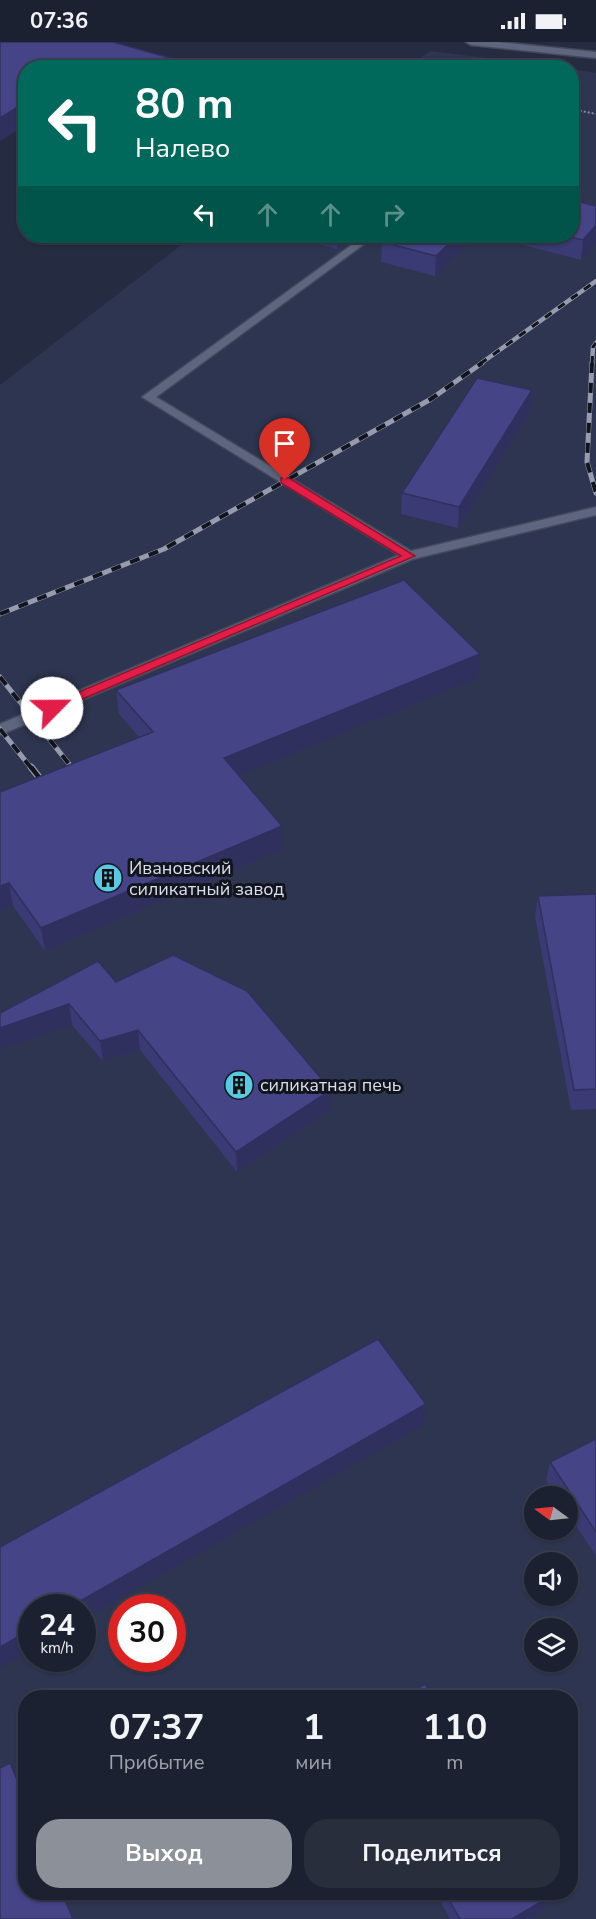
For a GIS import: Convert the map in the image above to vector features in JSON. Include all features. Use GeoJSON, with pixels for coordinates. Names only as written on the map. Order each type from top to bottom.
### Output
{"type":"FeatureCollection","features":[{"type":"Feature","properties":{"kind":"street"},"geometry":{"type":"LineString","coordinates":[[471,42],[596,55]]}},
{"type":"Feature","properties":{"kind":"street"},"geometry":{"type":"LineString","coordinates":[[360,243],[148,397],[410,556]]}},
{"type":"Feature","properties":{"kind":"street"},"geometry":{"type":"LineString","coordinates":[[0,730],[410,556],[596,511]]}},
{"type":"Feature","properties":{"kind":"path"},"geometry":{"type":"LineString","coordinates":[[337,59],[342,60]]}},
{"type":"Feature","properties":{"kind":"path"},"geometry":{"type":"LineString","coordinates":[[579,110],[596,114]]}},
{"type":"Feature","properties":{"kind":"shaded area"},"geometry":{"type":"Polygon","coordinates":[[[430,51],[501,60],[418,60],[430,51]]]}},
{"type":"Feature","properties":{"kind":"shaded area","name":"Ивановский силикатный завод"},"geometry":{"type":"Polygon","coordinates":[[[579,70],[596,73],[596,1919],[0,1919],[0,385],[184,243],[579,243],[579,70]]]}},
{"type":"Feature","properties":{"kind":"building"},"geometry":{"type":"Polygon","coordinates":[[[0,42],[113,42],[177,60],[18,60],[18,107],[0,118],[0,42]]]}},
{"type":"Feature","properties":{"kind":"building"},"geometry":{"type":"Polygon","coordinates":[[[579,202],[596,206],[596,225],[583,240],[579,239],[579,202]]]}},
{"type":"Feature","properties":{"kind":"building"},"geometry":{"type":"Polygon","coordinates":[[[386,243],[450,243],[436,256],[386,243]]]}},
{"type":"Feature","properties":{"kind":"building"},"geometry":{"type":"Polygon","coordinates":[[[477,378],[532,390],[459,507],[402,493],[477,378]]]}},
{"type":"Feature","properties":{"kind":"building"},"geometry":{"type":"Polygon","coordinates":[[[404,580],[480,654],[224,758],[282,826],[41,928],[9,883],[0,886],[0,792],[153,732],[116,690],[404,580]]]}},
{"type":"Feature","properties":{"kind":"building"},"geometry":{"type":"Polygon","coordinates":[[[596,894],[596,1089],[574,1090],[538,896],[596,894]]]}},
{"type":"Feature","properties":{"kind":"building","name":"силикатная печь"},"geometry":{"type":"Polygon","coordinates":[[[173,955],[247,991],[331,1090],[236,1152],[138,1030],[100,1041],[69,1004],[0,1028],[0,1013],[98,961],[116,982],[173,955]]]}},
{"type":"Feature","properties":{"kind":"building"},"geometry":{"type":"Polygon","coordinates":[[[378,1339],[426,1404],[93,1594],[18,1594],[18,1637],[0,1647],[0,1547],[378,1339]]]}},
{"type":"Feature","properties":{"kind":"building"},"geometry":{"type":"Polygon","coordinates":[[[596,1439],[596,1532],[578,1505],[578,1486],[566,1486],[550,1462],[596,1439]]]}},
{"type":"Feature","properties":{"kind":"building"},"geometry":{"type":"Polygon","coordinates":[[[425,1684],[428,1690],[414,1690],[425,1684]]]}},
{"type":"Feature","properties":{"kind":"building"},"geometry":{"type":"Polygon","coordinates":[[[10,1763],[18,1782],[18,1900],[65,1900],[73,1919],[0,1919],[0,1768],[10,1763]]]}},
{"type":"Feature","properties":{"kind":"building"},"geometry":{"type":"Polygon","coordinates":[[[449,1900],[544,1900],[512,1919],[460,1919],[449,1900]]]}},
{"type":"Feature","properties":{"kind":"railway"},"geometry":{"type":"LineString","coordinates":[[480,364],[596,281]]}},
{"type":"Feature","properties":{"kind":"railway"},"geometry":{"type":"LineString","coordinates":[[592,364],[593,347],[596,343]]}},
{"type":"Feature","properties":{"kind":"railway"},"geometry":{"type":"LineString","coordinates":[[0,614],[164,549],[431,399],[482,363]]}},
{"type":"Feature","properties":{"kind":"railway"},"geometry":{"type":"LineString","coordinates":[[592,363],[587,462],[596,493]]}},
{"type":"Feature","properties":{"kind":"railway"},"geometry":{"type":"LineString","coordinates":[[0,677],[73,769]]}},
{"type":"Feature","properties":{"kind":"railway"},"geometry":{"type":"LineString","coordinates":[[0,729],[32,769]]}},
{"type":"Feature","properties":{"kind":"railway"},"geometry":{"type":"LineString","coordinates":[[31,767],[49,790]]}},
{"type":"Feature","properties":{"kind":"railway"},"geometry":{"type":"LineString","coordinates":[[71,767],[80,778]]}},
{"type":"Feature","properties":{"kind":"place","name":"Ивановский силикатный завод"},"geometry":{"type":"Point","coordinates":[108,878]}},
{"type":"Feature","properties":{"kind":"place","name":"силикатная печь"},"geometry":{"type":"Point","coordinates":[239,1085]}},
{"type":"Feature","properties":{"kind":"route"},"geometry":{"type":"LineString","coordinates":[[52,708],[410,556],[285,480]]}}]}
